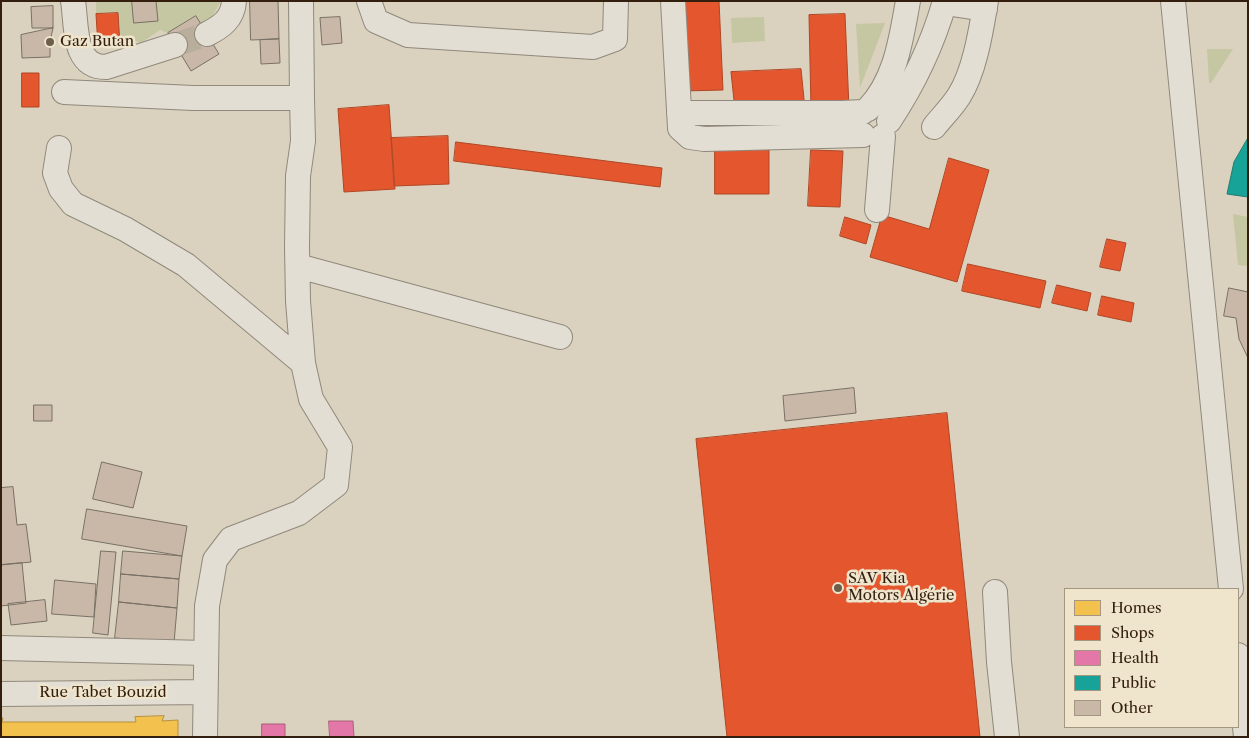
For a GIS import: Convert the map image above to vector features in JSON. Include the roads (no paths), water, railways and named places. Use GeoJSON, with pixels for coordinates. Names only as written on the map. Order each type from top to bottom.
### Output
{"type":"FeatureCollection","features":[{"type":"Feature","properties":{"kind":"street"},"geometry":{"type":"LineString","coordinates":[[73,1],[79,50],[85,59],[94,66],[106,67],[175,45]]}},
{"type":"Feature","properties":{"kind":"street"},"geometry":{"type":"LineString","coordinates":[[207,34],[221,27],[226,21],[231,13],[234,1]]}},
{"type":"Feature","properties":{"kind":"street"},"geometry":{"type":"LineString","coordinates":[[205,737],[207,606],[215,560],[231,539],[299,513],[336,485],[340,447],[311,398],[303,363],[298,301],[298,176],[303,141],[300,1]]}},
{"type":"Feature","properties":{"kind":"street"},"geometry":{"type":"LineString","coordinates":[[369,1],[376,21],[408,35],[593,47],[616,39],[616,1]]}},
{"type":"Feature","properties":{"kind":"street"},"geometry":{"type":"LineString","coordinates":[[672,1],[680,128],[690,137],[717,139],[879,131]]}},
{"type":"Feature","properties":{"kind":"street"},"geometry":{"type":"LineString","coordinates":[[1174,1],[1231,588]]}},
{"type":"Feature","properties":{"kind":"street"},"geometry":{"type":"LineString","coordinates":[[866,110],[882,92],[892,73],[906,9],[922,21],[943,8],[986,5],[967,79],[959,95],[934,127]]}},
{"type":"Feature","properties":{"kind":"street"},"geometry":{"type":"LineString","coordinates":[[879,131],[908,90],[943,8]]}},
{"type":"Feature","properties":{"kind":"street"},"geometry":{"type":"LineString","coordinates":[[64,92],[193,98],[302,98]]}},
{"type":"Feature","properties":{"kind":"street"},"geometry":{"type":"LineString","coordinates":[[679,113],[842,113],[873,108],[882,110],[888,117],[879,131],[877,210]]}},
{"type":"Feature","properties":{"kind":"street"},"geometry":{"type":"LineString","coordinates":[[716,113],[717,139]]}},
{"type":"Feature","properties":{"kind":"street"},"geometry":{"type":"LineString","coordinates":[[59,148],[55,172],[61,189],[73,204],[125,230],[186,265],[303,363]]}},
{"type":"Feature","properties":{"kind":"street"},"geometry":{"type":"LineString","coordinates":[[298,266],[560,337]]}},
{"type":"Feature","properties":{"kind":"street"},"geometry":{"type":"LineString","coordinates":[[995,592],[1007,737]]}},
{"type":"Feature","properties":{"kind":"street"},"geometry":{"type":"LineString","coordinates":[[1,648],[206,653]]}},
{"type":"Feature","properties":{"kind":"street"},"geometry":{"type":"LineString","coordinates":[[1239,665],[1246,737]]}},
{"type":"Feature","properties":{"kind":"street","name":"Rue Tabet Bouzid"},"geometry":{"type":"LineString","coordinates":[[1,694],[205,692]]}},
{"type":"Feature","properties":{"kind":"tunnel"},"geometry":{"type":"LineString","coordinates":[[175,45],[207,34]]}},
{"type":"Feature","properties":{"kind":"place","name":"Gaz Butan"},"geometry":{"type":"Point","coordinates":[50,42]}},
{"type":"Feature","properties":{"kind":"place","name":"SAV Kia Motors Algérie"},"geometry":{"type":"Point","coordinates":[838,588]}}]}
